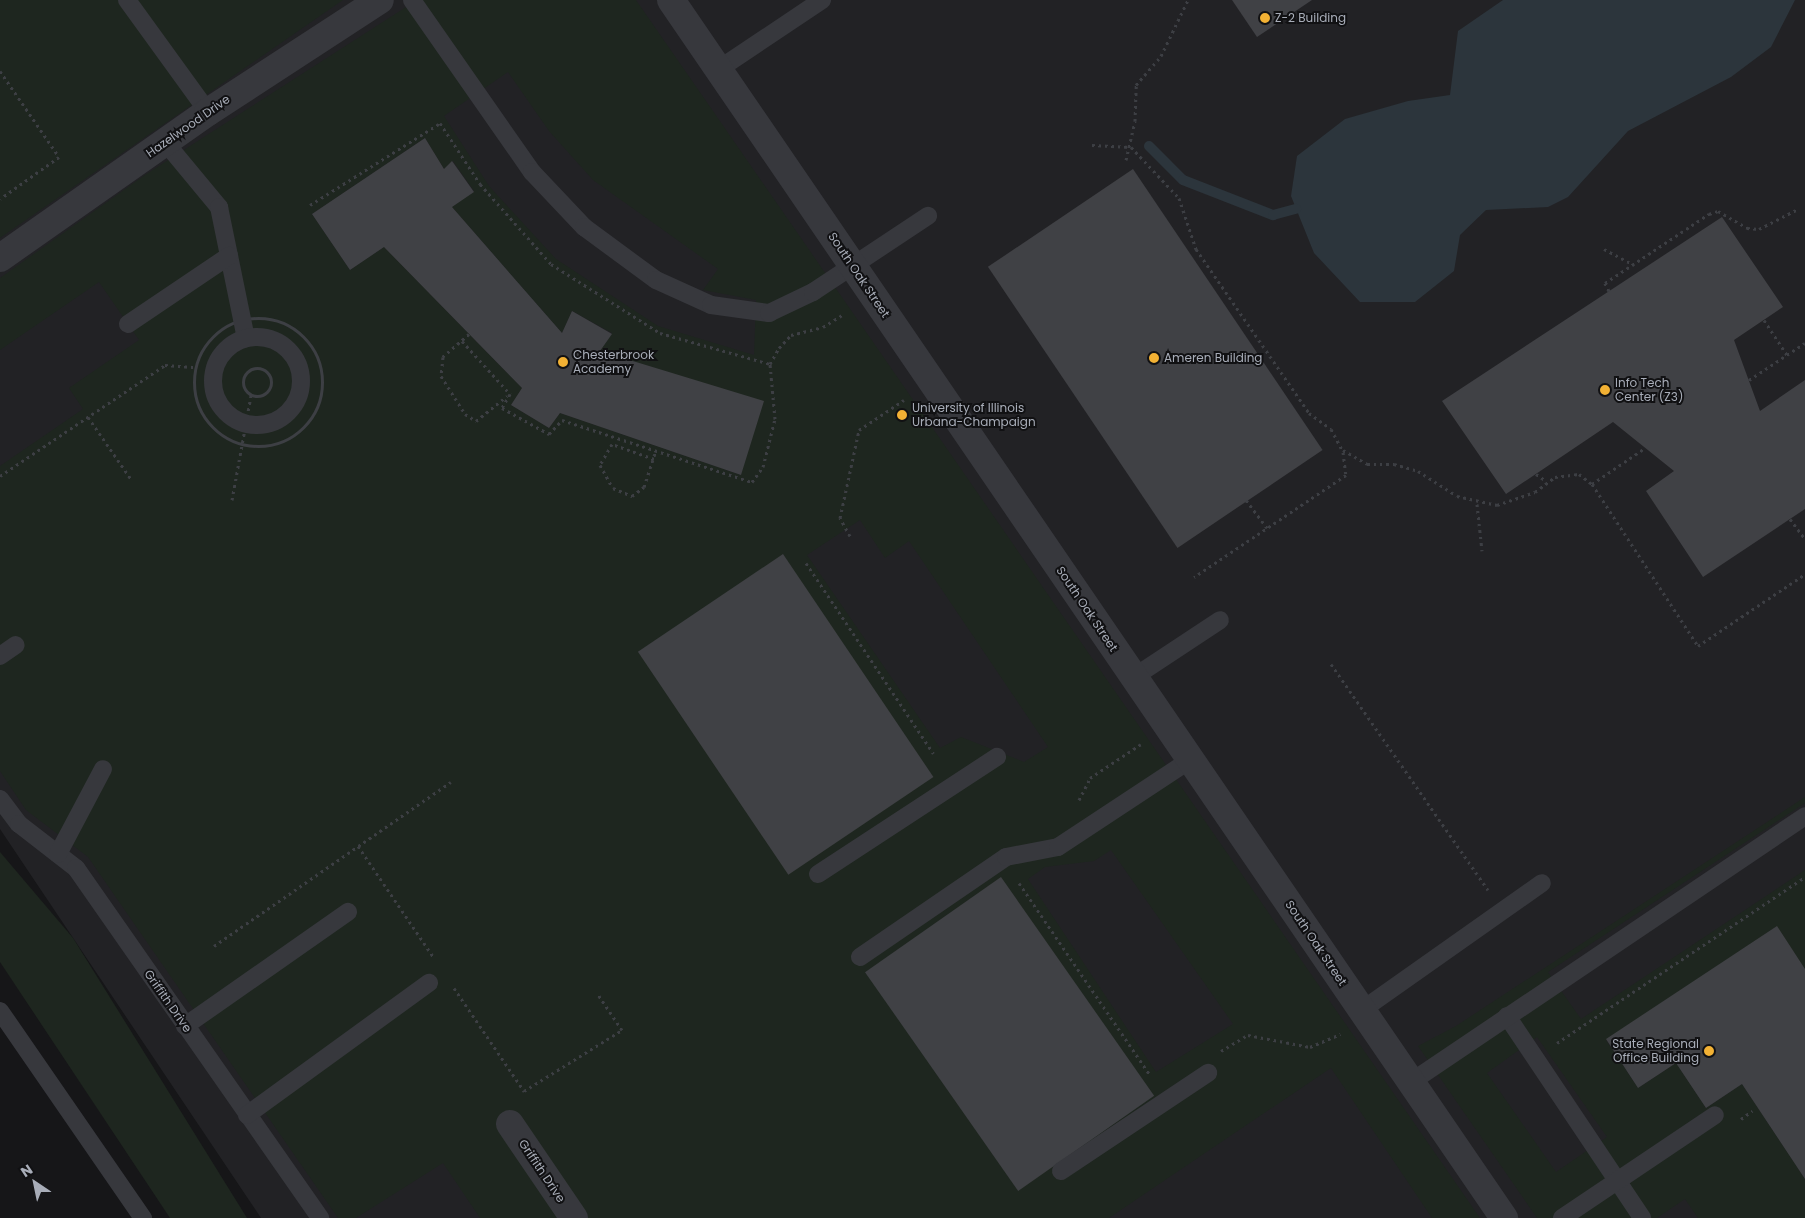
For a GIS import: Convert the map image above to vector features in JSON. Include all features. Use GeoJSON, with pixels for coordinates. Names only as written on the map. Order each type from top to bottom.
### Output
{"type":"FeatureCollection","features":[{"type":"Feature","properties":{"kind":"street","name":"Hazelwood Drive"},"geometry":{"type":"LineString","coordinates":[[0,258],[208,112],[380,0]]}},
{"type":"Feature","properties":{"kind":"street","name":"South Oak Street"},"geometry":{"type":"LineString","coordinates":[[671,0],[1504,1218]]}},
{"type":"Feature","properties":{"kind":"street","name":"Griffith Drive"},"geometry":{"type":"LineString","coordinates":[[510,1124],[574,1218]]}},
{"type":"Feature","properties":{"kind":"lane"},"geometry":{"type":"LineString","coordinates":[[127,0],[208,112]]}},
{"type":"Feature","properties":{"kind":"lane"},"geometry":{"type":"LineString","coordinates":[[412,0],[532,172],[584,227],[656,280],[711,305],[769,313],[853,267],[928,216]]}},
{"type":"Feature","properties":{"kind":"lane"},"geometry":{"type":"LineString","coordinates":[[719,69],[822,0]]}},
{"type":"Feature","properties":{"kind":"lane"},"geometry":{"type":"LineString","coordinates":[[165,142],[219,206],[244,330]]}},
{"type":"Feature","properties":{"kind":"lane"},"geometry":{"type":"LineString","coordinates":[[128,324],[229,256]]}},
{"type":"Feature","properties":{"kind":"lane"},"geometry":{"type":"LineString","coordinates":[[244,330],[275,341],[297,361],[301,375],[301,390],[287,415],[260,426],[246,424],[223,409],[213,383],[221,355],[244,330]]}},
{"type":"Feature","properties":{"kind":"lane"},"geometry":{"type":"LineString","coordinates":[[1134,677],[1220,620]]}},
{"type":"Feature","properties":{"kind":"lane"},"geometry":{"type":"LineString","coordinates":[[0,656],[16,644]]}},
{"type":"Feature","properties":{"kind":"lane"},"geometry":{"type":"LineString","coordinates":[[818,874],[998,757]]}},
{"type":"Feature","properties":{"kind":"lane"},"geometry":{"type":"LineString","coordinates":[[860,957],[1006,857],[1058,847],[1190,760]]}},
{"type":"Feature","properties":{"kind":"lane"},"geometry":{"type":"LineString","coordinates":[[58,854],[103,769]]}},
{"type":"Feature","properties":{"kind":"lane","name":"Griffith Drive"},"geometry":{"type":"LineString","coordinates":[[0,799],[19,824],[76,868],[320,1218]]}},
{"type":"Feature","properties":{"kind":"lane"},"geometry":{"type":"LineString","coordinates":[[1411,1082],[1805,816]]}},
{"type":"Feature","properties":{"kind":"lane"},"geometry":{"type":"LineString","coordinates":[[1362,1010],[1542,883]]}},
{"type":"Feature","properties":{"kind":"lane"},"geometry":{"type":"LineString","coordinates":[[185,1026],[348,912]]}},
{"type":"Feature","properties":{"kind":"lane"},"geometry":{"type":"LineString","coordinates":[[247,1115],[429,983]]}},
{"type":"Feature","properties":{"kind":"lane"},"geometry":{"type":"LineString","coordinates":[[0,1011],[143,1218]]}},
{"type":"Feature","properties":{"kind":"lane"},"geometry":{"type":"LineString","coordinates":[[1507,1016],[1642,1218]]}},
{"type":"Feature","properties":{"kind":"lane"},"geometry":{"type":"LineString","coordinates":[[1061,1171],[1208,1072]]}},
{"type":"Feature","properties":{"kind":"lane"},"geometry":{"type":"LineString","coordinates":[[1562,1218],[1715,1115]]}},
{"type":"Feature","properties":{"kind":"path"},"geometry":{"type":"LineString","coordinates":[[1126,160],[1130,147],[1136,86],[1161,56],[1188,0]]}},
{"type":"Feature","properties":{"kind":"path"},"geometry":{"type":"LineString","coordinates":[[0,71],[59,158],[0,199]]}},
{"type":"Feature","properties":{"kind":"path"},"geometry":{"type":"LineString","coordinates":[[310,205],[440,123],[480,184],[551,264],[660,333],[770,364]]}},
{"type":"Feature","properties":{"kind":"path"},"geometry":{"type":"LineString","coordinates":[[1092,146],[1130,147],[1179,198],[1196,249],[1309,413],[1331,428],[1342,449],[1346,475],[1194,577]]}},
{"type":"Feature","properties":{"kind":"path"},"geometry":{"type":"LineString","coordinates":[[1609,291],[1605,283],[1709,214],[1718,212],[1747,228],[1759,229],[1796,210]]}},
{"type":"Feature","properties":{"kind":"path"},"geometry":{"type":"LineString","coordinates":[[1604,249],[1634,265]]}},
{"type":"Feature","properties":{"kind":"path"},"geometry":{"type":"LineString","coordinates":[[510,394],[502,408],[549,434],[562,420],[752,482],[763,468],[776,419],[770,364],[791,335],[823,327],[844,314]]}},
{"type":"Feature","properties":{"kind":"path"},"geometry":{"type":"LineString","coordinates":[[1764,320],[1787,355]]}},
{"type":"Feature","properties":{"kind":"path"},"geometry":{"type":"LineString","coordinates":[[280,322],[299,333],[316,356],[322,392],[314,413],[300,431],[282,442],[242,444],[224,437],[204,415],[194,387],[196,367],[217,333],[244,330],[280,322]]}},
{"type":"Feature","properties":{"kind":"path"},"geometry":{"type":"LineString","coordinates":[[469,334],[443,357],[441,376],[464,414],[476,421],[510,394]]}},
{"type":"Feature","properties":{"kind":"path"},"geometry":{"type":"LineString","coordinates":[[462,341],[510,394]]}},
{"type":"Feature","properties":{"kind":"path"},"geometry":{"type":"LineString","coordinates":[[1748,380],[1805,343]]}},
{"type":"Feature","properties":{"kind":"path"},"geometry":{"type":"LineString","coordinates":[[0,476],[165,365],[196,367]]}},
{"type":"Feature","properties":{"kind":"path"},"geometry":{"type":"LineString","coordinates":[[250,368],[263,369],[270,376],[269,389],[252,395],[244,390],[243,375],[250,368]]}},
{"type":"Feature","properties":{"kind":"path"},"geometry":{"type":"LineString","coordinates":[[232,500],[252,395]]}},
{"type":"Feature","properties":{"kind":"path"},"geometry":{"type":"LineString","coordinates":[[850,536],[840,518],[859,430],[904,400]]}},
{"type":"Feature","properties":{"kind":"path"},"geometry":{"type":"LineString","coordinates":[[88,417],[131,479]]}},
{"type":"Feature","properties":{"kind":"path"},"geometry":{"type":"LineString","coordinates":[[654,459],[612,444],[600,465],[613,488],[632,496],[644,487],[654,459],[656,451]]}},
{"type":"Feature","properties":{"kind":"path"},"geometry":{"type":"LineString","coordinates":[[1592,484],[1646,448]]}},
{"type":"Feature","properties":{"kind":"path"},"geometry":{"type":"LineString","coordinates":[[1342,449],[1367,464],[1394,464],[1418,471],[1477,504],[1497,506],[1518,499],[1545,480],[1579,474],[1592,484],[1698,646],[1805,574]]}},
{"type":"Feature","properties":{"kind":"path"},"geometry":{"type":"LineString","coordinates":[[1536,474],[1545,480]]}},
{"type":"Feature","properties":{"kind":"path"},"geometry":{"type":"LineString","coordinates":[[1246,500],[1267,528]]}},
{"type":"Feature","properties":{"kind":"path"},"geometry":{"type":"LineString","coordinates":[[1477,504],[1482,551]]}},
{"type":"Feature","properties":{"kind":"path"},"geometry":{"type":"LineString","coordinates":[[1790,518],[1805,539]]}},
{"type":"Feature","properties":{"kind":"path"},"geometry":{"type":"LineString","coordinates":[[806,563],[933,753]]}},
{"type":"Feature","properties":{"kind":"path"},"geometry":{"type":"LineString","coordinates":[[1331,664],[1503,911]]}},
{"type":"Feature","properties":{"kind":"path"},"geometry":{"type":"LineString","coordinates":[[1078,804],[1090,778],[1142,743]]}},
{"type":"Feature","properties":{"kind":"path"},"geometry":{"type":"LineString","coordinates":[[214,946],[451,782]]}},
{"type":"Feature","properties":{"kind":"path"},"geometry":{"type":"LineString","coordinates":[[358,846],[436,960]]}},
{"type":"Feature","properties":{"kind":"path"},"geometry":{"type":"LineString","coordinates":[[1557,1043],[1805,877]]}},
{"type":"Feature","properties":{"kind":"path"},"geometry":{"type":"LineString","coordinates":[[1019,883],[1150,1075]]}},
{"type":"Feature","properties":{"kind":"path"},"geometry":{"type":"LineString","coordinates":[[452,985],[524,1091],[622,1030],[597,993]]}},
{"type":"Feature","properties":{"kind":"path"},"geometry":{"type":"LineString","coordinates":[[1217,1053],[1248,1035],[1310,1047],[1340,1034]]}},
{"type":"Feature","properties":{"kind":"shaded area","name":"University of Illinois Urbana-Champaign"},"geometry":{"type":"Polygon","coordinates":[[[0,0],[1805,0],[1805,1218],[261,1218],[0,829],[0,0]]]}},
{"type":"Feature","properties":{"kind":"shaded area"},"geometry":{"type":"Polygon","coordinates":[[[0,0],[343,0],[0,238],[0,0]]]}},
{"type":"Feature","properties":{"kind":"shaded area"},"geometry":{"type":"Polygon","coordinates":[[[417,0],[636,0],[1480,1218],[1432,1218],[1331,1068],[1109,1218],[480,1218],[443,1163],[356,1218],[338,1218],[88,857],[26,810],[0,771],[0,466],[83,409],[69,388],[139,340],[99,282],[0,350],[0,278],[145,175],[417,0]],[[508,72],[444,116],[489,186],[556,259],[658,326],[754,355],[756,300],[703,290],[718,269],[593,180],[549,131],[508,72]],[[425,138],[312,214],[350,270],[384,247],[522,388],[511,405],[549,428],[560,413],[741,475],[600,351],[612,333],[572,311],[562,333],[452,207],[474,191],[453,161],[444,169],[425,138]],[[860,520],[807,555],[940,748],[961,737],[1024,762],[1048,747],[909,541],[885,558],[860,520]],[[1111,850],[1094,861],[1045,867],[1028,879],[1156,1072],[1233,1024],[1111,850]]]}},
{"type":"Feature","properties":{"kind":"shaded area"},"geometry":{"type":"Polygon","coordinates":[[[1503,0],[1795,0],[1771,47],[1731,77],[1628,131],[1568,197],[1548,207],[1486,210],[1460,235],[1454,271],[1415,302],[1360,302],[1314,253],[1291,196],[1297,156],[1345,119],[1408,101],[1450,95],[1458,31],[1503,0]]]}},
{"type":"Feature","properties":{"kind":"shaded area"},"geometry":{"type":"Polygon","coordinates":[[[1805,797],[1805,803],[1548,972],[1581,1019],[1805,870],[1805,969],[1776,927],[1606,1040],[1638,1088],[1676,1063],[1706,1108],[1742,1084],[1805,1179],[1805,1218],[1698,1218],[1685,1199],[1657,1218],[1537,1218],[1418,1046],[1456,1026],[1805,797]],[[1537,1037],[1487,1073],[1556,1172],[1607,1137],[1537,1037]]]}},
{"type":"Feature","properties":{"kind":"shaded area"},"geometry":{"type":"Polygon","coordinates":[[[0,852],[73,938],[247,1218],[170,1218],[0,962],[0,852]]]}},
{"type":"Feature","properties":{"kind":"building","name":"Z-2 Building"},"geometry":{"type":"Polygon","coordinates":[[[1232,0],[1312,0],[1257,37],[1232,0]]]}},
{"type":"Feature","properties":{"kind":"building"},"geometry":{"type":"Polygon","coordinates":[[[425,138],[444,169],[452,161],[474,192],[452,207],[562,333],[572,311],[612,334],[600,351],[764,401],[741,475],[560,413],[549,428],[511,405],[522,388],[384,247],[350,270],[312,214],[425,138]]]}},
{"type":"Feature","properties":{"kind":"building","name":"Ameren Building"},"geometry":{"type":"Polygon","coordinates":[[[1133,169],[1323,450],[1177,548],[988,267],[1133,169]]]}},
{"type":"Feature","properties":{"kind":"building","name":"Info Tech Center (Z3)"},"geometry":{"type":"Polygon","coordinates":[[[1722,217],[1783,307],[1734,340],[1760,411],[1805,380],[1805,509],[1703,577],[1646,491],[1674,471],[1613,422],[1506,494],[1442,401],[1722,217]]]}},
{"type":"Feature","properties":{"kind":"building"},"geometry":{"type":"Polygon","coordinates":[[[783,554],[933,777],[788,875],[638,652],[783,554]]]}},
{"type":"Feature","properties":{"kind":"building"},"geometry":{"type":"Polygon","coordinates":[[[1001,877],[1154,1096],[1018,1191],[865,972],[1001,877]]]}},
{"type":"Feature","properties":{"kind":"building","name":"State Regional Office Building"},"geometry":{"type":"Polygon","coordinates":[[[1777,926],[1805,969],[1805,1179],[1742,1084],[1706,1108],[1676,1063],[1638,1088],[1606,1039],[1777,926]]]}},
{"type":"Feature","properties":{"kind":"waterway"},"geometry":{"type":"LineString","coordinates":[[1149,146],[1183,180],[1273,215],[1296,209]]}},
{"type":"Feature","properties":{"kind":"place","name":"Z-2 Building"},"geometry":{"type":"Point","coordinates":[1265,18]}},
{"type":"Feature","properties":{"kind":"place","name":"Ameren Building"},"geometry":{"type":"Point","coordinates":[1154,358]}},
{"type":"Feature","properties":{"kind":"place","name":"Chesterbrook Academy"},"geometry":{"type":"Point","coordinates":[563,362]}},
{"type":"Feature","properties":{"kind":"place","name":"Info Tech Center (Z3)"},"geometry":{"type":"Point","coordinates":[1605,390]}},
{"type":"Feature","properties":{"kind":"place","name":"University of Illinois Urbana-Champaign"},"geometry":{"type":"Point","coordinates":[902,415]}},
{"type":"Feature","properties":{"kind":"place","name":"State Regional Office Building"},"geometry":{"type":"Point","coordinates":[1709,1051]}}]}
